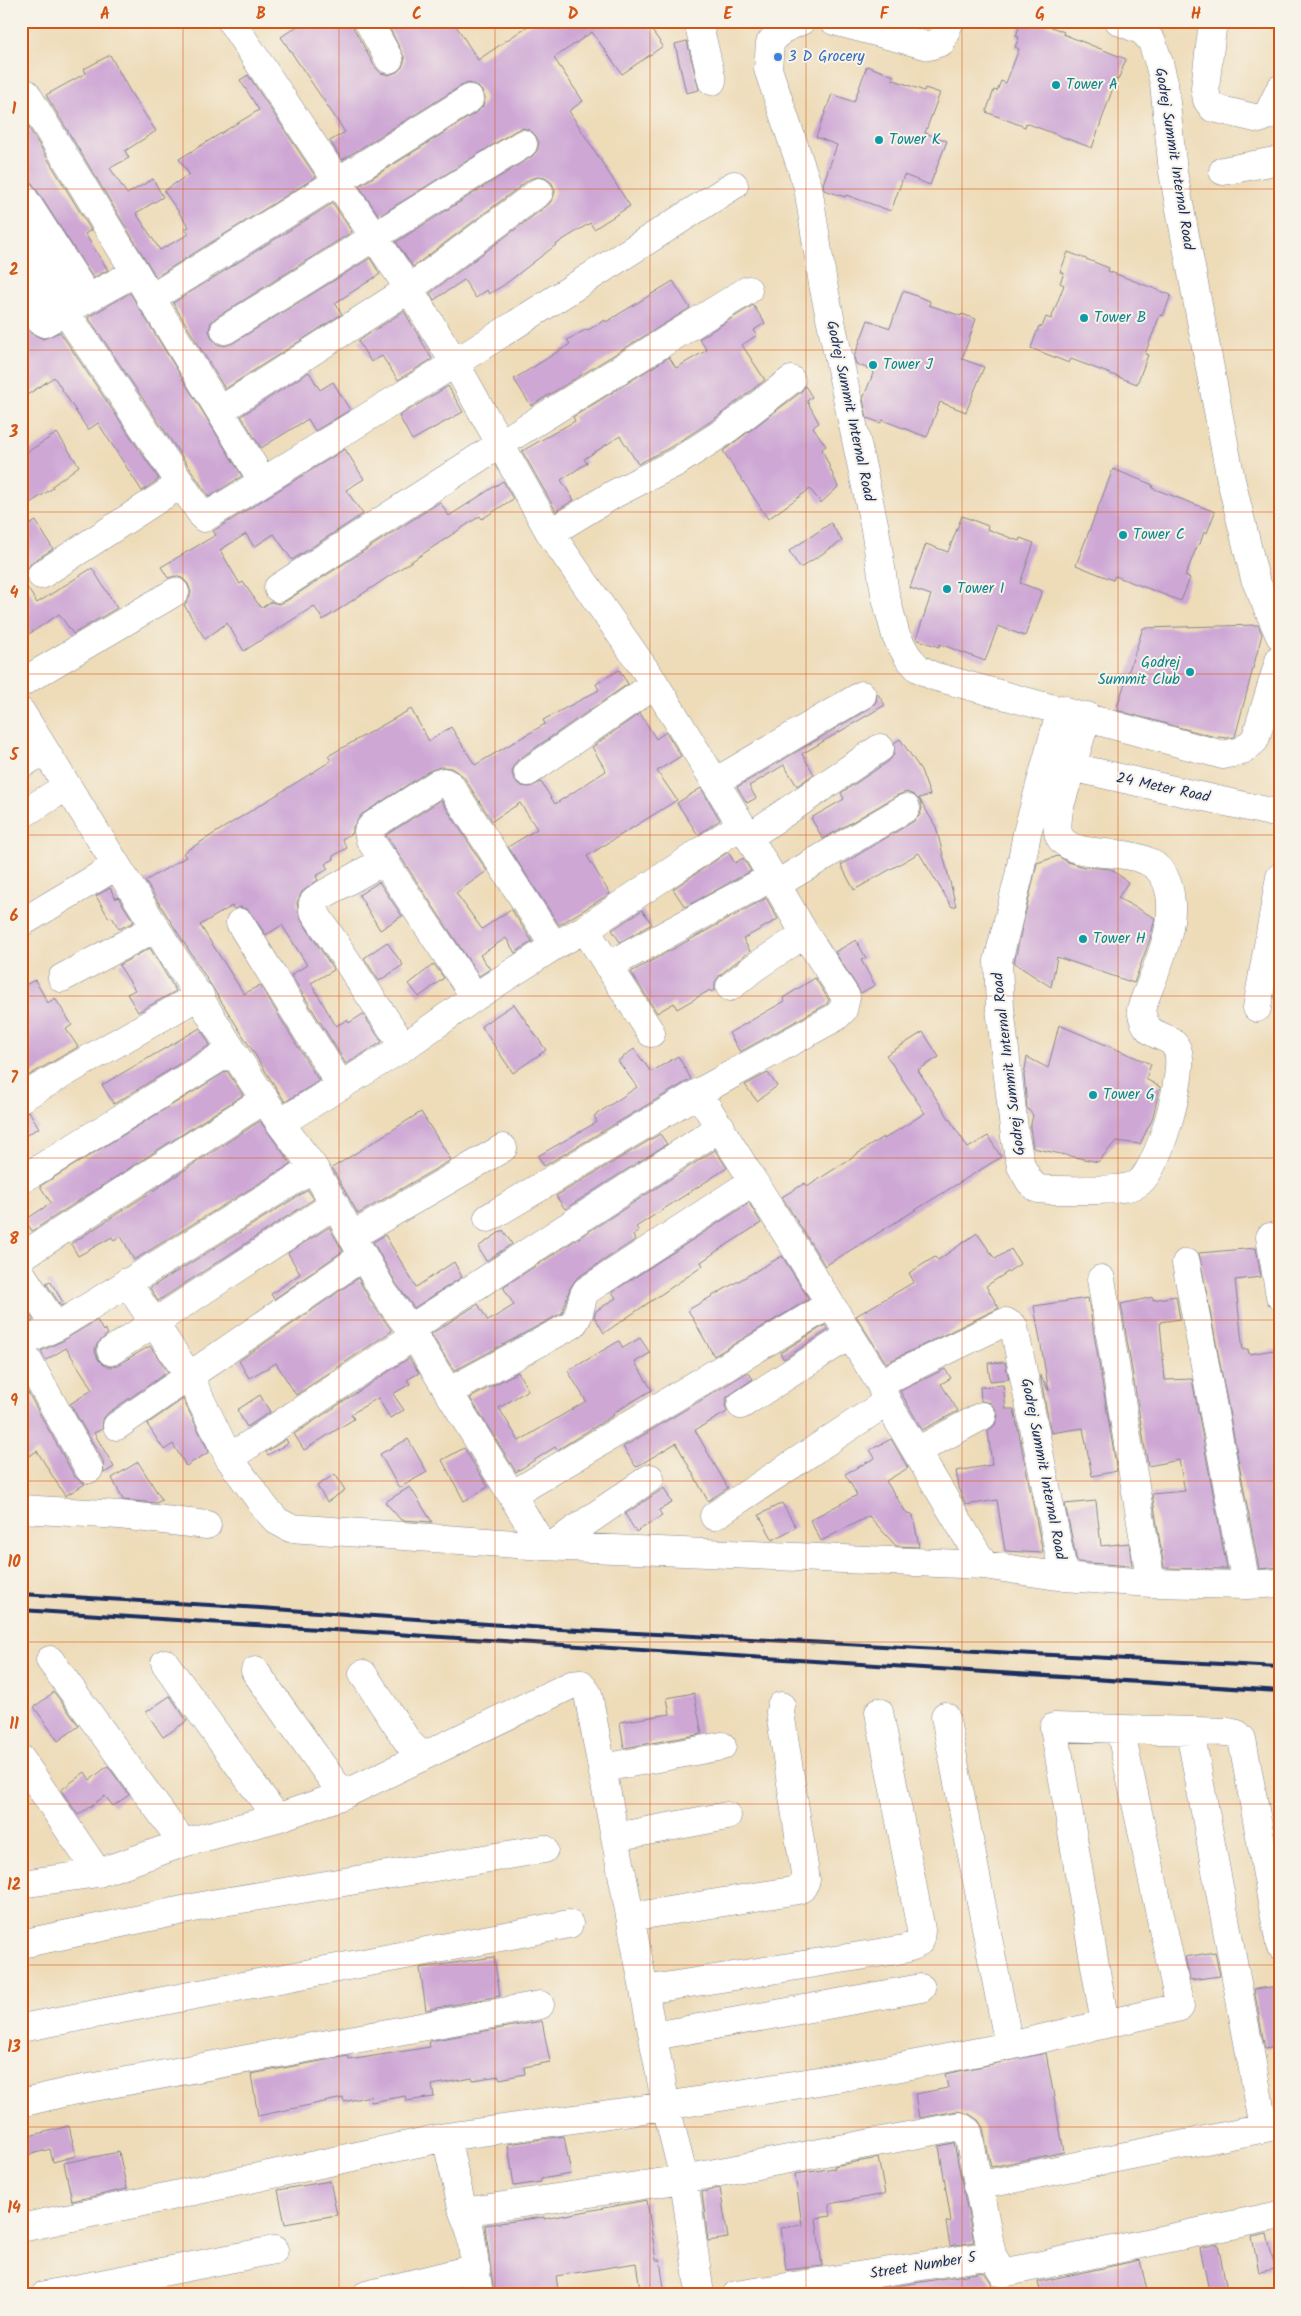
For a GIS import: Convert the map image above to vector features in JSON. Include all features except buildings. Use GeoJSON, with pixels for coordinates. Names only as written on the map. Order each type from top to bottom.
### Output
{"type":"FeatureCollection","features":[{"type":"Feature","properties":{"kind":"street"},"geometry":{"type":"LineString","coordinates":[[231,21],[409,289],[455,363],[550,533],[655,684],[745,831],[805,934],[846,997],[843,1010],[836,1017],[698,1093],[488,1218]]}},
{"type":"Feature","properties":{"kind":"street"},"geometry":{"type":"LineString","coordinates":[[368,21],[389,59]]}},
{"type":"Feature","properties":{"kind":"street"},"geometry":{"type":"LineString","coordinates":[[698,21],[712,81]]}},
{"type":"Feature","properties":{"kind":"street","name":"Godrej Summit Internal Road"},"geometry":{"type":"LineString","coordinates":[[801,21],[781,30],[770,43],[768,69],[808,187],[823,284],[875,529],[885,594],[896,636],[908,657],[918,668],[933,676],[1223,754],[1233,754],[1249,747],[1255,740],[1280,658]]}},
{"type":"Feature","properties":{"kind":"street"},"geometry":{"type":"LineString","coordinates":[[834,21],[929,46],[941,42],[950,21]]}},
{"type":"Feature","properties":{"kind":"street","name":"Godrej Summit Internal Road"},"geometry":{"type":"LineString","coordinates":[[1118,21],[1143,31],[1152,42],[1159,63],[1164,83],[1173,172],[1231,480],[1255,579],[1280,636]]}},
{"type":"Feature","properties":{"kind":"street"},"geometry":{"type":"LineString","coordinates":[[1213,21],[1205,88],[1207,100],[1214,108],[1259,119],[1267,116],[1280,89]]}},
{"type":"Feature","properties":{"kind":"street"},"geometry":{"type":"LineString","coordinates":[[26,93],[134,273],[221,410],[262,480]]}},
{"type":"Feature","properties":{"kind":"street"},"geometry":{"type":"LineString","coordinates":[[150,299],[469,99]]}},
{"type":"Feature","properties":{"kind":"street"},"geometry":{"type":"LineString","coordinates":[[225,330],[374,235],[523,144]]}},
{"type":"Feature","properties":{"kind":"street"},"geometry":{"type":"LineString","coordinates":[[1223,171],[1280,160]]}},
{"type":"Feature","properties":{"kind":"street"},"geometry":{"type":"LineString","coordinates":[[21,194],[77,304],[181,484],[204,518],[262,480],[455,363],[734,185]]}},
{"type":"Feature","properties":{"kind":"street"},"geometry":{"type":"LineString","coordinates":[[221,410],[409,289],[539,192]]}},
{"type":"Feature","properties":{"kind":"street"},"geometry":{"type":"LineString","coordinates":[[21,241],[77,304]]}},
{"type":"Feature","properties":{"kind":"street"},"geometry":{"type":"LineString","coordinates":[[21,292],[39,320],[44,323],[134,273]]}},
{"type":"Feature","properties":{"kind":"street"},"geometry":{"type":"LineString","coordinates":[[278,588],[500,444],[748,290]]}},
{"type":"Feature","properties":{"kind":"street"},"geometry":{"type":"LineString","coordinates":[[550,533],[614,494],[684,457],[722,433],[791,380]]}},
{"type":"Feature","properties":{"kind":"street"},"geometry":{"type":"LineString","coordinates":[[41,575],[181,484]]}},
{"type":"Feature","properties":{"kind":"street"},"geometry":{"type":"LineString","coordinates":[[21,684],[175,592]]}},
{"type":"Feature","properties":{"kind":"street"},"geometry":{"type":"LineString","coordinates":[[528,772],[655,684]]}},
{"type":"Feature","properties":{"kind":"street"},"geometry":{"type":"LineString","coordinates":[[715,782],[862,695]]}},
{"type":"Feature","properties":{"kind":"street"},"geometry":{"type":"LineString","coordinates":[[21,712],[155,928],[200,995],[232,1050],[280,1124],[314,1168],[384,1293],[412,1333],[512,1495],[548,1545]]}},
{"type":"Feature","properties":{"kind":"street","name":"Godrej Summit Internal Road"},"geometry":{"type":"LineString","coordinates":[[1059,764],[1057,824],[1060,838],[1068,844],[1085,850],[1128,855],[1144,860],[1158,869],[1168,885],[1172,904],[1166,939],[1141,1009],[1143,1021],[1149,1031],[1174,1045],[1178,1051],[1180,1064],[1172,1113],[1149,1170],[1137,1184],[1127,1187],[1050,1190],[1038,1189],[1030,1182],[1021,1166],[1015,1137],[1000,1008],[998,961],[1027,833],[1059,764],[1074,713]]}},
{"type":"Feature","properties":{"kind":"street"},"geometry":{"type":"LineString","coordinates":[[280,1124],[404,1047],[554,946],[585,929],[880,748]]}},
{"type":"Feature","properties":{"kind":"street"},"geometry":{"type":"LineString","coordinates":[[21,765],[44,750]]}},
{"type":"Feature","properties":{"kind":"street","name":"24 Meter Road"},"geometry":{"type":"LineString","coordinates":[[1059,764],[1280,814]]}},
{"type":"Feature","properties":{"kind":"street"},"geometry":{"type":"LineString","coordinates":[[475,998],[370,840],[368,831],[372,825],[444,782],[450,785],[554,946]]}},
{"type":"Feature","properties":{"kind":"street"},"geometry":{"type":"LineString","coordinates":[[21,815],[66,787]]}},
{"type":"Feature","properties":{"kind":"street"},"geometry":{"type":"LineString","coordinates":[[608,966],[774,881],[906,808]]}},
{"type":"Feature","properties":{"kind":"street"},"geometry":{"type":"LineString","coordinates":[[385,860],[319,897],[313,903],[313,910],[404,1047]]}},
{"type":"Feature","properties":{"kind":"street"},"geometry":{"type":"LineString","coordinates":[[21,923],[116,866]]}},
{"type":"Feature","properties":{"kind":"street"},"geometry":{"type":"LineString","coordinates":[[1257,1008],[1275,929],[1280,877]]}},
{"type":"Feature","properties":{"kind":"street"},"geometry":{"type":"LineString","coordinates":[[240,924],[341,1086]]}},
{"type":"Feature","properties":{"kind":"street"},"geometry":{"type":"LineString","coordinates":[[62,978],[155,928]]}},
{"type":"Feature","properties":{"kind":"street"},"geometry":{"type":"LineString","coordinates":[[585,929],[651,1033]]}},
{"type":"Feature","properties":{"kind":"street"},"geometry":{"type":"LineString","coordinates":[[730,987],[755,967],[805,934]]}},
{"type":"Feature","properties":{"kind":"street"},"geometry":{"type":"LineString","coordinates":[[21,1098],[200,995]]}},
{"type":"Feature","properties":{"kind":"street"},"geometry":{"type":"LineString","coordinates":[[21,1180],[232,1050]]}},
{"type":"Feature","properties":{"kind":"street"},"geometry":{"type":"LineString","coordinates":[[698,1093],[721,1128],[752,1182],[850,1335],[984,1565]]}},
{"type":"Feature","properties":{"kind":"street"},"geometry":{"type":"LineString","coordinates":[[21,1257],[265,1099]]}},
{"type":"Feature","properties":{"kind":"street"},"geometry":{"type":"LineString","coordinates":[[229,1458],[412,1333],[721,1128]]}},
{"type":"Feature","properties":{"kind":"street"},"geometry":{"type":"LineString","coordinates":[[117,1426],[189,1376],[358,1246],[503,1148]]}},
{"type":"Feature","properties":{"kind":"street"},"geometry":{"type":"LineString","coordinates":[[21,1343],[56,1327],[314,1168]]}},
{"type":"Feature","properties":{"kind":"street"},"geometry":{"type":"LineString","coordinates":[[448,1392],[572,1325],[579,1317],[582,1296],[586,1290],[752,1182]]}},
{"type":"Feature","properties":{"kind":"street"},"geometry":{"type":"LineString","coordinates":[[111,1351],[335,1204]]}},
{"type":"Feature","properties":{"kind":"street"},"geometry":{"type":"LineString","coordinates":[[1270,1237],[1280,1296]]}},
{"type":"Feature","properties":{"kind":"street"},"geometry":{"type":"LineString","coordinates":[[1186,1263],[1246,1585]]}},
{"type":"Feature","properties":{"kind":"street"},"geometry":{"type":"LineString","coordinates":[[21,1273],[56,1327]]}},
{"type":"Feature","properties":{"kind":"street"},"geometry":{"type":"LineString","coordinates":[[1100,1279],[1151,1583]]}},
{"type":"Feature","properties":{"kind":"street"},"geometry":{"type":"LineString","coordinates":[[127,1282],[153,1325],[189,1376],[229,1458],[266,1510],[277,1521],[290,1528],[548,1545],[984,1565],[1064,1577],[1151,1583],[1246,1585],[1280,1583]]}},
{"type":"Feature","properties":{"kind":"street"},"geometry":{"type":"LineString","coordinates":[[512,1495],[830,1305]]}},
{"type":"Feature","properties":{"kind":"street","name":"Godrej Summit Internal Road"},"geometry":{"type":"LineString","coordinates":[[884,1392],[1003,1323],[1011,1324],[1016,1332],[1064,1577]]}},
{"type":"Feature","properties":{"kind":"street"},"geometry":{"type":"LineString","coordinates":[[741,1405],[850,1335]]}},
{"type":"Feature","properties":{"kind":"street"},"geometry":{"type":"LineString","coordinates":[[21,1348],[89,1469]]}},
{"type":"Feature","properties":{"kind":"street"},"geometry":{"type":"LineString","coordinates":[[714,1516],[884,1392]]}},
{"type":"Feature","properties":{"kind":"street"},"geometry":{"type":"LineString","coordinates":[[917,1452],[982,1416]]}},
{"type":"Feature","properties":{"kind":"street"},"geometry":{"type":"LineString","coordinates":[[548,1545],[650,1478]]}},
{"type":"Feature","properties":{"kind":"street"},"geometry":{"type":"LineString","coordinates":[[24,1505],[207,1524]]}},
{"type":"Feature","properties":{"kind":"street"},"geometry":{"type":"LineString","coordinates":[[50,1660],[183,1844]]}},
{"type":"Feature","properties":{"kind":"street"},"geometry":{"type":"LineString","coordinates":[[165,1663],[277,1818]]}},
{"type":"Feature","properties":{"kind":"street"},"geometry":{"type":"LineString","coordinates":[[255,1671],[343,1795]]}},
{"type":"Feature","properties":{"kind":"street"},"geometry":{"type":"LineString","coordinates":[[363,1674],[408,1742],[422,1756]]}},
{"type":"Feature","properties":{"kind":"street"},"geometry":{"type":"LineString","coordinates":[[21,1884],[98,1873],[183,1844],[277,1818],[343,1795],[577,1684],[585,1687],[603,1768],[666,2106],[684,2179],[700,2295]]}},
{"type":"Feature","properties":{"kind":"street"},"geometry":{"type":"LineString","coordinates":[[631,1917],[798,1890],[805,1884],[806,1880],[780,1712],[781,1706]]}},
{"type":"Feature","properties":{"kind":"street"},"geometry":{"type":"LineString","coordinates":[[645,1990],[904,1949],[920,1941],[921,1930],[879,1712]]}},
{"type":"Feature","properties":{"kind":"street"},"geometry":{"type":"LineString","coordinates":[[945,1716],[1009,2046]]}},
{"type":"Feature","properties":{"kind":"street"},"geometry":{"type":"LineString","coordinates":[[1105,2024],[1054,1727],[1190,1730],[1237,1734],[1242,1739],[1280,1945]]}},
{"type":"Feature","properties":{"kind":"street"},"geometry":{"type":"LineString","coordinates":[[21,2228],[446,2137],[666,2106],[885,2070],[1009,2046],[1180,2007],[1120,1729]]}},
{"type":"Feature","properties":{"kind":"street"},"geometry":{"type":"LineString","coordinates":[[977,2186],[1272,2127],[1190,1730]]}},
{"type":"Feature","properties":{"kind":"street"},"geometry":{"type":"LineString","coordinates":[[603,1768],[722,1746]]}},
{"type":"Feature","properties":{"kind":"street"},"geometry":{"type":"LineString","coordinates":[[21,1759],[98,1873]]}},
{"type":"Feature","properties":{"kind":"street"},"geometry":{"type":"LineString","coordinates":[[615,1837],[727,1816]]}},
{"type":"Feature","properties":{"kind":"street"},"geometry":{"type":"LineString","coordinates":[[21,1944],[217,1903],[544,1848]]}},
{"type":"Feature","properties":{"kind":"street"},"geometry":{"type":"LineString","coordinates":[[21,2028],[570,1924]]}},
{"type":"Feature","properties":{"kind":"street"},"geometry":{"type":"LineString","coordinates":[[654,2036],[920,1988]]}},
{"type":"Feature","properties":{"kind":"street"},"geometry":{"type":"LineString","coordinates":[[21,2103],[67,2092],[540,2005]]}},
{"type":"Feature","properties":{"kind":"street"},"geometry":{"type":"LineString","coordinates":[[464,2212],[684,2179],[960,2126],[968,2132],[992,2256],[1003,2273],[1280,2215]]}},
{"type":"Feature","properties":{"kind":"street"},"geometry":{"type":"LineString","coordinates":[[446,2137],[470,2230],[479,2295]]}},
{"type":"Feature","properties":{"kind":"street"},"geometry":{"type":"LineString","coordinates":[[45,2295],[274,2250]]}},
{"type":"Feature","properties":{"kind":"street","name":"Street Number 5"},"geometry":{"type":"LineString","coordinates":[[736,2295],[802,2290],[992,2256]]}},
{"type":"Feature","properties":{"kind":"street"},"geometry":{"type":"LineString","coordinates":[[366,2295],[476,2268]]}},
{"type":"Feature","properties":{"kind":"railway"},"geometry":{"type":"LineString","coordinates":[[21,1594],[261,1608],[560,1629],[1280,1667]]}},
{"type":"Feature","properties":{"kind":"railway"},"geometry":{"type":"LineString","coordinates":[[21,1610],[1280,1691]]}},
{"type":"Feature","properties":{"kind":"place","name":"3 D Grocery"},"geometry":{"type":"Point","coordinates":[778,57]}},
{"type":"Feature","properties":{"kind":"place","name":"Tower A"},"geometry":{"type":"Point","coordinates":[1056,85]}},
{"type":"Feature","properties":{"kind":"place","name":"Tower K"},"geometry":{"type":"Point","coordinates":[879,140]}},
{"type":"Feature","properties":{"kind":"place","name":"Tower B"},"geometry":{"type":"Point","coordinates":[1084,318]}},
{"type":"Feature","properties":{"kind":"place","name":"Tower J"},"geometry":{"type":"Point","coordinates":[873,365]}},
{"type":"Feature","properties":{"kind":"place","name":"Tower C"},"geometry":{"type":"Point","coordinates":[1123,535]}},
{"type":"Feature","properties":{"kind":"place","name":"Tower I"},"geometry":{"type":"Point","coordinates":[947,589]}},
{"type":"Feature","properties":{"kind":"place","name":"Godrej Summit Club"},"geometry":{"type":"Point","coordinates":[1190,672]}},
{"type":"Feature","properties":{"kind":"place","name":"Tower H"},"geometry":{"type":"Point","coordinates":[1083,939]}},
{"type":"Feature","properties":{"kind":"place","name":"Tower G"},"geometry":{"type":"Point","coordinates":[1093,1095]}}]}
